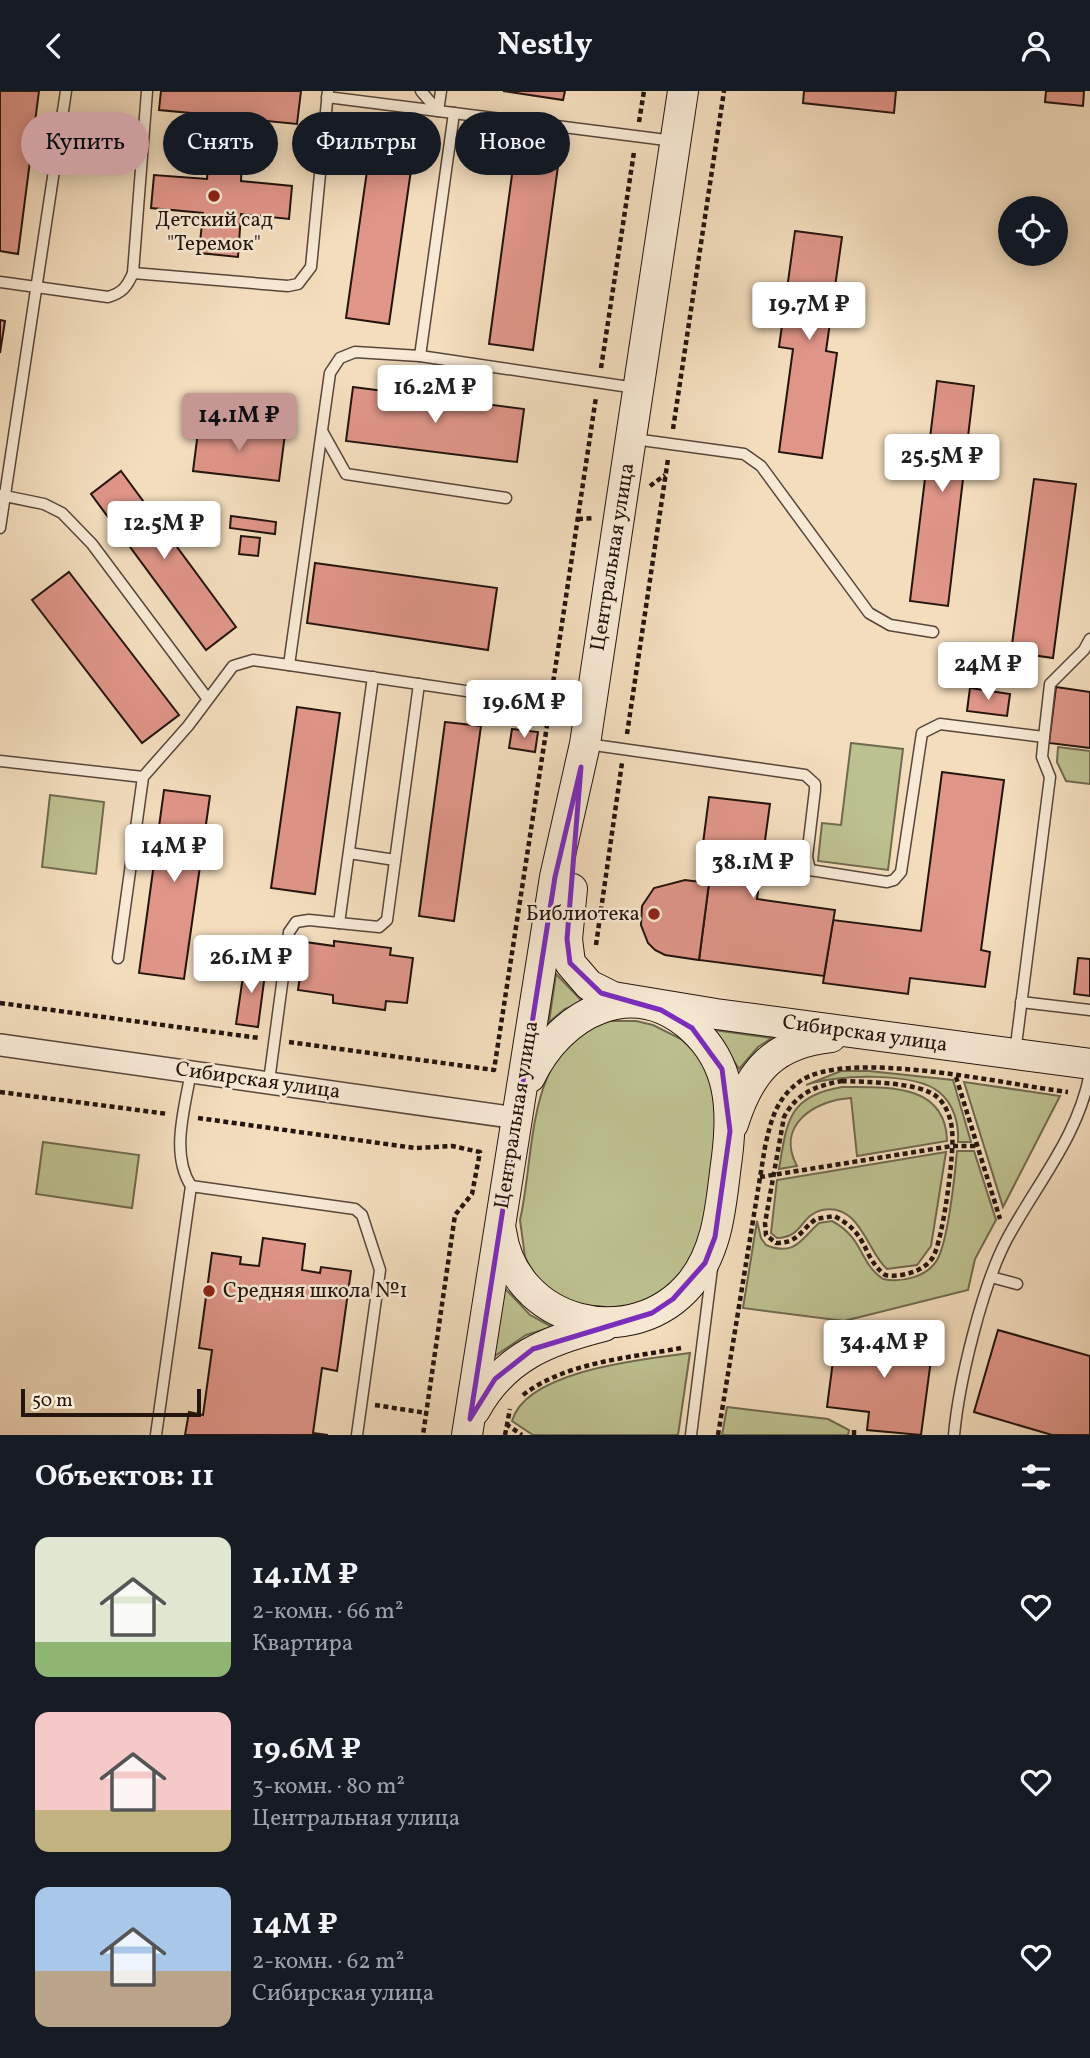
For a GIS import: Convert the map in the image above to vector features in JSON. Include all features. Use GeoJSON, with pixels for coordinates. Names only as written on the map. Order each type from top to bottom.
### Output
{"type":"FeatureCollection","features":[{"type":"Feature","properties":{"kind":"street","name":"Центральная улица"},"geometry":{"type":"LineString","coordinates":[[468,1427],[555,877],[583,755],[683,91]]}},
{"type":"Feature","properties":{"kind":"street"},"geometry":{"type":"LineString","coordinates":[[468,1427],[495,1379],[533,1349],[556,1339],[652,1313],[691,1283],[705,1263],[715,1237],[730,1131],[727,1084],[715,1055],[684,1022],[640,1003],[601,993],[578,975],[570,963],[567,939],[583,755]]}},
{"type":"Feature","properties":{"kind":"street"},"geometry":{"type":"LineString","coordinates":[[519,1107],[540,1056],[561,1030],[575,1019],[607,1006],[640,1003]]}},
{"type":"Feature","properties":{"kind":"street","name":"Сибирская улица"},"geometry":{"type":"LineString","coordinates":[[640,1003],[1090,1064]]}},
{"type":"Feature","properties":{"kind":"street"},"geometry":{"type":"LineString","coordinates":[[730,1131],[751,1081],[780,1051],[814,1039],[859,1034]]}},
{"type":"Feature","properties":{"kind":"street","name":"Сибирская улица"},"geometry":{"type":"LineString","coordinates":[[0,1045],[269,1081],[519,1107]]}},
{"type":"Feature","properties":{"kind":"street"},"geometry":{"type":"LineString","coordinates":[[502,1206],[501,1231],[505,1252],[518,1279],[536,1297],[570,1317],[599,1322],[628,1320]]}},
{"type":"Feature","properties":{"kind":"lane"},"geometry":{"type":"LineString","coordinates":[[0,528],[2,495],[38,287],[66,91]]}},
{"type":"Feature","properties":{"kind":"lane"},"geometry":{"type":"LineString","coordinates":[[0,282],[108,297],[120,293],[133,273],[147,91]]}},
{"type":"Feature","properties":{"kind":"lane"},"geometry":{"type":"LineString","coordinates":[[421,91],[438,111]]}},
{"type":"Feature","properties":{"kind":"lane"},"geometry":{"type":"LineString","coordinates":[[438,111],[441,91]]}},
{"type":"Feature","properties":{"kind":"lane"},"geometry":{"type":"LineString","coordinates":[[133,273],[288,286],[298,284],[311,267],[328,94],[675,141]]}},
{"type":"Feature","properties":{"kind":"lane"},"geometry":{"type":"LineString","coordinates":[[420,356],[454,113]]}},
{"type":"Feature","properties":{"kind":"lane"},"geometry":{"type":"LineString","coordinates":[[289,665],[330,373],[340,358],[355,352],[420,356],[639,388]]}},
{"type":"Feature","properties":{"kind":"lane"},"geometry":{"type":"LineString","coordinates":[[322,431],[346,474],[506,498]]}},
{"type":"Feature","properties":{"kind":"lane"},"geometry":{"type":"LineString","coordinates":[[631,439],[744,454],[761,466],[869,613],[890,625],[933,632]]}},
{"type":"Feature","properties":{"kind":"lane"},"geometry":{"type":"LineString","coordinates":[[2,495],[44,504],[69,521],[92,544],[207,698]]}},
{"type":"Feature","properties":{"kind":"lane"},"geometry":{"type":"LineString","coordinates":[[1015,1054],[1050,777],[1042,757],[1050,684],[1084,650],[1090,639]]}},
{"type":"Feature","properties":{"kind":"lane"},"geometry":{"type":"LineString","coordinates":[[118,958],[143,777],[188,726],[233,666],[243,661],[289,665],[590,710]]}},
{"type":"Feature","properties":{"kind":"lane"},"geometry":{"type":"LineString","coordinates":[[339,923],[373,677]]}},
{"type":"Feature","properties":{"kind":"lane"},"geometry":{"type":"LineString","coordinates":[[269,1081],[289,932],[296,922],[309,920],[379,927],[387,920],[419,684]]}},
{"type":"Feature","properties":{"kind":"lane"},"geometry":{"type":"LineString","coordinates":[[583,755],[624,750],[810,778],[815,790],[807,857],[810,870],[887,882],[894,880],[901,871],[922,733],[940,724],[1044,737]]}},
{"type":"Feature","properties":{"kind":"lane"},"geometry":{"type":"LineString","coordinates":[[0,761],[94,774],[143,777]]}},
{"type":"Feature","properties":{"kind":"lane"},"geometry":{"type":"LineString","coordinates":[[349,853],[395,860]]}},
{"type":"Feature","properties":{"kind":"lane"},"geometry":{"type":"LineString","coordinates":[[1021,1002],[1090,1010]]}},
{"type":"Feature","properties":{"kind":"lane"},"geometry":{"type":"LineString","coordinates":[[156,1435],[191,1186],[182,1172],[179,1156],[191,1071]]}},
{"type":"Feature","properties":{"kind":"lane"},"geometry":{"type":"LineString","coordinates":[[954,1435],[957,1404],[991,1277],[1007,1240],[1070,1136],[1086,1095],[1090,1073]]}},
{"type":"Feature","properties":{"kind":"lane"},"geometry":{"type":"LineString","coordinates":[[191,1186],[355,1209],[362,1215],[380,1270],[357,1435]]}},
{"type":"Feature","properties":{"kind":"lane"},"geometry":{"type":"LineString","coordinates":[[691,1435],[715,1237]]}},
{"type":"Feature","properties":{"kind":"lane"},"geometry":{"type":"LineString","coordinates":[[991,1277],[1017,1284]]}},
{"type":"Feature","properties":{"kind":"path"},"geometry":{"type":"LineString","coordinates":[[0,1003],[494,1070],[644,91]]}},
{"type":"Feature","properties":{"kind":"path"},"geometry":{"type":"LineString","coordinates":[[595,950],[724,91]]}},
{"type":"Feature","properties":{"kind":"path"},"geometry":{"type":"LineString","coordinates":[[718,1435],[771,1120],[777,1103],[800,1081],[829,1069],[847,1067],[956,1077],[1086,1095]]}},
{"type":"Feature","properties":{"kind":"path"},"geometry":{"type":"LineString","coordinates":[[956,1077],[1007,1240]]}},
{"type":"Feature","properties":{"kind":"path"},"geometry":{"type":"LineString","coordinates":[[842,1081],[908,1087],[935,1095],[949,1116],[952,1146],[933,1257],[919,1269],[900,1275],[885,1275],[880,1271],[862,1237],[834,1216],[816,1219],[799,1238],[792,1241],[770,1241],[764,1229],[781,1125],[790,1105],[808,1090],[842,1081]]}},
{"type":"Feature","properties":{"kind":"path"},"geometry":{"type":"LineString","coordinates":[[760,1177],[952,1146],[978,1146]]}},
{"type":"Feature","properties":{"kind":"path"},"geometry":{"type":"LineString","coordinates":[[505,1435],[514,1401],[544,1381],[595,1364],[681,1348]]}},
{"type":"Feature","properties":{"kind":"path"},"geometry":{"type":"LineString","coordinates":[[362,1403],[426,1413]]}},
{"type":"Feature","properties":{"kind":"path"},"geometry":{"type":"LineString","coordinates":[[506,1424],[522,1435]]}},
{"type":"Feature","properties":{"kind":"path"},"geometry":{"type":"LineString","coordinates":[[854,1427],[854,1435]]}},
{"type":"Feature","properties":{"kind":"highlighted area"},"geometry":{"type":"Polygon","coordinates":[[[581,767],[567,939],[570,963],[601,993],[661,1010],[692,1028],[722,1069],[730,1131],[715,1237],[705,1263],[673,1299],[652,1313],[533,1349],[495,1379],[470,1419],[555,877],[581,767]]]}},
{"type":"Feature","properties":{"kind":"green space"},"geometry":{"type":"Polygon","coordinates":[[[851,743],[903,749],[888,870],[818,861],[822,823],[841,825],[851,743]]]}},
{"type":"Feature","properties":{"kind":"green space"},"geometry":{"type":"Polygon","coordinates":[[[1058,747],[1090,751],[1090,784],[1066,781],[1057,762],[1058,747]]]}},
{"type":"Feature","properties":{"kind":"green space"},"geometry":{"type":"Polygon","coordinates":[[[50,795],[104,802],[96,874],[42,867],[50,795]]]}},
{"type":"Feature","properties":{"kind":"green space"},"geometry":{"type":"Polygon","coordinates":[[[556,974],[583,1002],[565,1009],[549,1022],[556,974]]]}},
{"type":"Feature","properties":{"kind":"green space"},"geometry":{"type":"Polygon","coordinates":[[[609,1021],[636,1021],[653,1025],[681,1039],[693,1050],[709,1073],[719,1107],[703,1233],[683,1280],[622,1313],[561,1302],[534,1275],[525,1257],[520,1220],[533,1133],[548,1076],[561,1052],[581,1033],[609,1021]]]}},
{"type":"Feature","properties":{"kind":"green space"},"geometry":{"type":"Polygon","coordinates":[[[714,1030],[772,1038],[758,1047],[739,1069],[714,1030]]]}},
{"type":"Feature","properties":{"kind":"green space"},"geometry":{"type":"Polygon","coordinates":[[[841,1071],[869,1071],[953,1080],[971,1142],[958,1142],[958,1128],[952,1108],[939,1092],[928,1086],[894,1078],[874,1077],[819,1081],[806,1085],[841,1071]]]}},
{"type":"Feature","properties":{"kind":"green space"},"geometry":{"type":"Polygon","coordinates":[[[964,1082],[1060,1096],[1003,1207],[964,1082]]]}},
{"type":"Feature","properties":{"kind":"green space"},"geometry":{"type":"Polygon","coordinates":[[[842,1087],[895,1089],[925,1098],[936,1108],[944,1122],[947,1141],[857,1156],[851,1098],[837,1100],[802,1117],[791,1138],[797,1166],[779,1169],[788,1124],[793,1113],[810,1097],[842,1087]]]}},
{"type":"Feature","properties":{"kind":"green space"},"geometry":{"type":"Polygon","coordinates":[[[43,1142],[139,1155],[132,1208],[36,1194],[43,1142]]]}},
{"type":"Feature","properties":{"kind":"green space"},"geometry":{"type":"Polygon","coordinates":[[[957,1151],[974,1151],[996,1220],[975,1259],[968,1290],[844,1321],[743,1308],[757,1221],[761,1238],[766,1245],[784,1249],[797,1245],[819,1223],[832,1221],[850,1235],[869,1266],[883,1279],[905,1279],[927,1271],[937,1260],[944,1239],[957,1151]]]}},
{"type":"Feature","properties":{"kind":"green space"},"geometry":{"type":"Polygon","coordinates":[[[946,1152],[931,1246],[917,1265],[887,1269],[854,1221],[845,1213],[835,1210],[822,1210],[809,1216],[797,1230],[785,1237],[777,1238],[771,1233],[777,1180],[946,1152]]]}},
{"type":"Feature","properties":{"kind":"green space"},"geometry":{"type":"Polygon","coordinates":[[[499,1282],[530,1315],[552,1327],[526,1335],[489,1360],[499,1282]]]}},
{"type":"Feature","properties":{"kind":"green space"},"geometry":{"type":"Polygon","coordinates":[[[690,1353],[678,1435],[533,1435],[512,1421],[522,1404],[539,1390],[563,1379],[618,1364],[690,1353]]]}},
{"type":"Feature","properties":{"kind":"green space"},"geometry":{"type":"Polygon","coordinates":[[[727,1407],[828,1419],[849,1430],[848,1435],[722,1435],[727,1407]]]}},
{"type":"Feature","properties":{"kind":"building"},"geometry":{"type":"Polygon","coordinates":[[[0,91],[39,91],[36,112],[21,112],[21,175],[28,175],[18,254],[0,251],[0,91]]]}},
{"type":"Feature","properties":{"kind":"building"},"geometry":{"type":"Polygon","coordinates":[[[161,91],[301,91],[298,112],[292,112],[292,124],[278,122],[278,112],[159,110],[161,91]]]}},
{"type":"Feature","properties":{"kind":"building"},"geometry":{"type":"Polygon","coordinates":[[[503,91],[565,91],[563,100],[503,91]]]}},
{"type":"Feature","properties":{"kind":"building"},"geometry":{"type":"Polygon","coordinates":[[[804,91],[896,91],[894,113],[803,103],[804,91]]]}},
{"type":"Feature","properties":{"kind":"building"},"geometry":{"type":"Polygon","coordinates":[[[1046,91],[1084,91],[1083,106],[1045,102],[1046,91]]]}},
{"type":"Feature","properties":{"kind":"building"},"geometry":{"type":"Polygon","coordinates":[[[154,175],[207,179],[207,175],[241,175],[241,181],[292,186],[289,219],[241,214],[238,257],[199,253],[203,213],[151,208],[154,175]]]}},
{"type":"Feature","properties":{"kind":"building"},"geometry":{"type":"Polygon","coordinates":[[[366,175],[410,175],[389,324],[346,318],[366,175]]]}},
{"type":"Feature","properties":{"kind":"building"},"geometry":{"type":"Polygon","coordinates":[[[512,175],[557,175],[533,350],[489,344],[512,175]]]}},
{"type":"Feature","properties":{"kind":"building"},"geometry":{"type":"Polygon","coordinates":[[[795,231],[842,237],[826,351],[837,353],[822,458],[779,452],[793,349],[779,347],[795,231]]]}},
{"type":"Feature","properties":{"kind":"building"},"geometry":{"type":"Polygon","coordinates":[[[0,320],[5,321],[0,353],[0,320]]]}},
{"type":"Feature","properties":{"kind":"building"},"geometry":{"type":"Polygon","coordinates":[[[937,381],[974,386],[948,606],[910,601],[937,381]]]}},
{"type":"Feature","properties":{"kind":"building"},"geometry":{"type":"Polygon","coordinates":[[[353,387],[524,409],[517,462],[346,441],[353,387]]]}},
{"type":"Feature","properties":{"kind":"building"},"geometry":{"type":"Polygon","coordinates":[[[199,424],[285,434],[279,481],[193,471],[199,424]]]}},
{"type":"Feature","properties":{"kind":"building"},"geometry":{"type":"Polygon","coordinates":[[[121,471],[236,627],[206,650],[91,494],[121,471]]]}},
{"type":"Feature","properties":{"kind":"building"},"geometry":{"type":"Polygon","coordinates":[[[1034,479],[1076,484],[1053,658],[1011,652],[1034,479]]]}},
{"type":"Feature","properties":{"kind":"building"},"geometry":{"type":"Polygon","coordinates":[[[231,516],[276,522],[275,534],[230,528],[231,516]]]}},
{"type":"Feature","properties":{"kind":"building"},"geometry":{"type":"Polygon","coordinates":[[[241,536],[260,538],[258,556],[239,554],[241,536]]]}},
{"type":"Feature","properties":{"kind":"building"},"geometry":{"type":"Polygon","coordinates":[[[315,563],[497,588],[488,650],[307,623],[315,563]]]}},
{"type":"Feature","properties":{"kind":"building"},"geometry":{"type":"Polygon","coordinates":[[[69,572],[179,715],[142,743],[32,600],[69,572]]]}},
{"type":"Feature","properties":{"kind":"building"},"geometry":{"type":"Polygon","coordinates":[[[1056,687],[1090,692],[1090,748],[1049,743],[1056,687]]]}},
{"type":"Feature","properties":{"kind":"building"},"geometry":{"type":"Polygon","coordinates":[[[970,688],[1010,694],[1007,716],[967,711],[970,688]]]}},
{"type":"Feature","properties":{"kind":"building"},"geometry":{"type":"Polygon","coordinates":[[[297,707],[340,713],[315,894],[271,888],[297,707]]]}},
{"type":"Feature","properties":{"kind":"building"},"geometry":{"type":"Polygon","coordinates":[[[445,722],[481,726],[454,921],[419,916],[445,722]]]}},
{"type":"Feature","properties":{"kind":"building"},"geometry":{"type":"Polygon","coordinates":[[[512,729],[538,732],[535,752],[509,748],[512,729]]]}},
{"type":"Feature","properties":{"kind":"building"},"geometry":{"type":"Polygon","coordinates":[[[942,772],[1004,780],[981,950],[990,952],[985,987],[910,978],[908,994],[823,983],[833,920],[921,931],[942,772]]]}},
{"type":"Feature","properties":{"kind":"building"},"geometry":{"type":"Polygon","coordinates":[[[164,790],[210,796],[184,979],[139,973],[164,790]]]}},
{"type":"Feature","properties":{"kind":"building"},"geometry":{"type":"Polygon","coordinates":[[[709,797],[770,804],[757,899],[835,910],[824,976],[699,960],[709,883],[698,882],[709,797]]]}},
{"type":"Feature","properties":{"kind":"building"},"geometry":{"type":"Polygon","coordinates":[[[685,880],[709,883],[699,960],[665,955],[655,950],[648,943],[641,925],[642,906],[654,888],[685,880]]]}},
{"type":"Feature","properties":{"kind":"building"},"geometry":{"type":"Polygon","coordinates":[[[334,941],[391,948],[390,955],[413,958],[407,1003],[386,1001],[385,1010],[333,1003],[333,995],[298,990],[305,942],[334,946],[334,941]]]}},
{"type":"Feature","properties":{"kind":"building"},"geometry":{"type":"Polygon","coordinates":[[[1078,958],[1090,959],[1090,996],[1074,994],[1078,958]]]}},
{"type":"Feature","properties":{"kind":"building"},"geometry":{"type":"Polygon","coordinates":[[[245,963],[266,966],[258,1027],[236,1024],[245,963]]]}},
{"type":"Feature","properties":{"kind":"building"},"geometry":{"type":"Polygon","coordinates":[[[263,1238],[305,1244],[302,1270],[320,1273],[321,1267],[351,1271],[337,1371],[322,1368],[313,1433],[328,1435],[185,1435],[189,1412],[203,1415],[212,1350],[199,1348],[212,1253],[241,1257],[240,1264],[259,1266],[263,1238]]]}},
{"type":"Feature","properties":{"kind":"building"},"geometry":{"type":"Polygon","coordinates":[[[880,1330],[934,1337],[921,1435],[867,1430],[869,1412],[827,1407],[836,1338],[878,1344],[880,1330]]]}},
{"type":"Feature","properties":{"kind":"building"},"geometry":{"type":"Polygon","coordinates":[[[998,1330],[1090,1356],[1090,1435],[1052,1435],[974,1412],[998,1330]]]}},
{"type":"Feature","properties":{"kind":"place","name":"Детский сад \"Теремок\""},"geometry":{"type":"Point","coordinates":[214,196]}},
{"type":"Feature","properties":{"kind":"place","name":"Библиотека"},"geometry":{"type":"Point","coordinates":[654,914]}},
{"type":"Feature","properties":{"kind":"place","name":"Средняя школа №1"},"geometry":{"type":"Point","coordinates":[209,1291]}}]}
